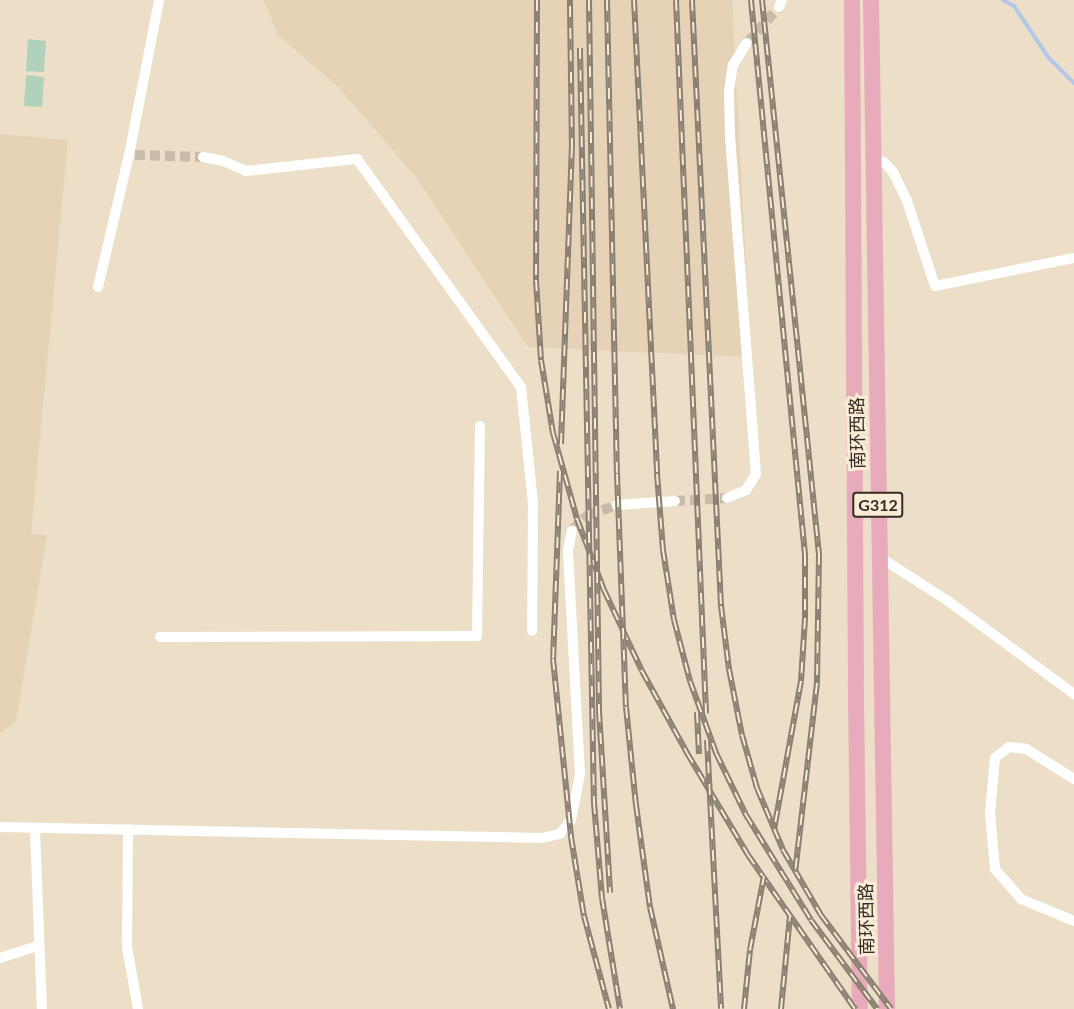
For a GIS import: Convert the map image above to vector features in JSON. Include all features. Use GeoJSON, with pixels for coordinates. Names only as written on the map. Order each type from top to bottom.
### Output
{"type":"FeatureCollection","features":[{"type":"Feature","properties":{"kind":"highway","name":"南环西路"},"geometry":{"type":"LineString","coordinates":[[852,0],[860,1009]]}},
{"type":"Feature","properties":{"kind":"highway","name":"南环西路"},"geometry":{"type":"LineString","coordinates":[[871,0],[878,556],[887,1009]]}},
{"type":"Feature","properties":{"kind":"street"},"geometry":{"type":"LineString","coordinates":[[98,287],[132,155],[159,0]]}},
{"type":"Feature","properties":{"kind":"street"},"geometry":{"type":"LineString","coordinates":[[727,498],[746,490],[756,474],[730,137],[729,92],[733,65],[747,43]]}},
{"type":"Feature","properties":{"kind":"street"},"geometry":{"type":"LineString","coordinates":[[203,158],[223,161],[246,171],[357,159],[521,387],[533,503],[532,631]]}},
{"type":"Feature","properties":{"kind":"street"},"geometry":{"type":"LineString","coordinates":[[873,159],[884,162],[893,172],[907,201],[935,286],[1074,258]]}},
{"type":"Feature","properties":{"kind":"street"},"geometry":{"type":"LineString","coordinates":[[160,638],[477,636],[480,426]]}},
{"type":"Feature","properties":{"kind":"street"},"geometry":{"type":"LineString","coordinates":[[617,505],[675,501]]}},
{"type":"Feature","properties":{"kind":"street"},"geometry":{"type":"LineString","coordinates":[[0,827],[542,838],[560,834],[572,820],[580,774],[568,551],[572,530]]}},
{"type":"Feature","properties":{"kind":"street"},"geometry":{"type":"LineString","coordinates":[[878,556],[948,601],[1074,694]]}},
{"type":"Feature","properties":{"kind":"street"},"geometry":{"type":"LineString","coordinates":[[1074,779],[1026,749],[1009,747],[995,758],[990,813],[995,869],[1021,899],[1074,921]]}},
{"type":"Feature","properties":{"kind":"street"},"geometry":{"type":"LineString","coordinates":[[35,829],[42,1009]]}},
{"type":"Feature","properties":{"kind":"street"},"geometry":{"type":"LineString","coordinates":[[128,829],[127,947],[138,1009]]}},
{"type":"Feature","properties":{"kind":"street"},"geometry":{"type":"LineString","coordinates":[[0,958],[38,946]]}},
{"type":"Feature","properties":{"kind":"shaded area"},"geometry":{"type":"Polygon","coordinates":[[[264,0],[732,0],[751,357],[528,347],[416,177],[338,87],[277,34],[264,0]]]}},
{"type":"Feature","properties":{"kind":"shaded area"},"geometry":{"type":"Polygon","coordinates":[[[0,134],[68,140],[31,534],[47,535],[16,721],[0,733],[0,134]]]}},
{"type":"Feature","properties":{"kind":"green space"},"geometry":{"type":"Polygon","coordinates":[[[28,39],[46,41],[44,72],[26,71],[28,39]]]}},
{"type":"Feature","properties":{"kind":"green space"},"geometry":{"type":"Polygon","coordinates":[[[26,75],[44,77],[42,107],[24,106],[26,75]]]}},
{"type":"Feature","properties":{"kind":"waterway"},"geometry":{"type":"LineString","coordinates":[[1003,0],[1014,6],[1049,58],[1074,83]]}},
{"type":"Feature","properties":{"kind":"tunnel"},"geometry":{"type":"LineString","coordinates":[[747,43],[779,7]]}},
{"type":"Feature","properties":{"kind":"tunnel"},"geometry":{"type":"LineString","coordinates":[[135,155],[203,157]]}},
{"type":"Feature","properties":{"kind":"tunnel"},"geometry":{"type":"LineString","coordinates":[[675,501],[727,498]]}},
{"type":"Feature","properties":{"kind":"tunnel"},"geometry":{"type":"LineString","coordinates":[[572,530],[588,515],[617,505]]}},
{"type":"Feature","properties":{"kind":"railway"},"geometry":{"type":"LineString","coordinates":[[537,0],[536,280],[541,360],[553,433],[577,519],[604,590],[642,671],[687,753],[748,855],[855,1009]]}},
{"type":"Feature","properties":{"kind":"railway"},"geometry":{"type":"LineString","coordinates":[[561,444],[572,149],[570,0]]}},
{"type":"Feature","properties":{"kind":"railway"},"geometry":{"type":"LineString","coordinates":[[589,0],[599,711],[610,893]]}},
{"type":"Feature","properties":{"kind":"railway"},"geometry":{"type":"LineString","coordinates":[[607,0],[617,474],[626,707],[650,907],[673,1009]]}},
{"type":"Feature","properties":{"kind":"railway"},"geometry":{"type":"LineString","coordinates":[[634,0],[657,474],[663,550],[674,620],[690,681],[716,753],[746,815],[811,920],[877,1009]]}},
{"type":"Feature","properties":{"kind":"railway"},"geometry":{"type":"LineString","coordinates":[[676,0],[706,713]]}},
{"type":"Feature","properties":{"kind":"railway"},"geometry":{"type":"LineString","coordinates":[[692,0],[721,606],[729,669],[742,735],[757,788],[783,850],[821,915],[891,1009]]}},
{"type":"Feature","properties":{"kind":"railway"},"geometry":{"type":"LineString","coordinates":[[751,0],[805,555],[805,618],[801,681],[774,829]]}},
{"type":"Feature","properties":{"kind":"railway"},"geometry":{"type":"LineString","coordinates":[[762,0],[819,554],[817,683],[795,872]]}},
{"type":"Feature","properties":{"kind":"railway"},"geometry":{"type":"LineString","coordinates":[[580,48],[594,803],[602,898],[620,1009]]}},
{"type":"Feature","properties":{"kind":"railway"},"geometry":{"type":"LineString","coordinates":[[560,471],[553,659],[571,837],[584,916],[609,1009]]}},
{"type":"Feature","properties":{"kind":"railway"},"geometry":{"type":"LineString","coordinates":[[697,712],[699,754]]}},
{"type":"Feature","properties":{"kind":"railway"},"geometry":{"type":"LineString","coordinates":[[707,740],[721,1009]]}},
{"type":"Feature","properties":{"kind":"railway"},"geometry":{"type":"LineString","coordinates":[[744,1009],[750,950],[764,876]]}},
{"type":"Feature","properties":{"kind":"railway"},"geometry":{"type":"LineString","coordinates":[[781,1009],[790,916]]}}]}
